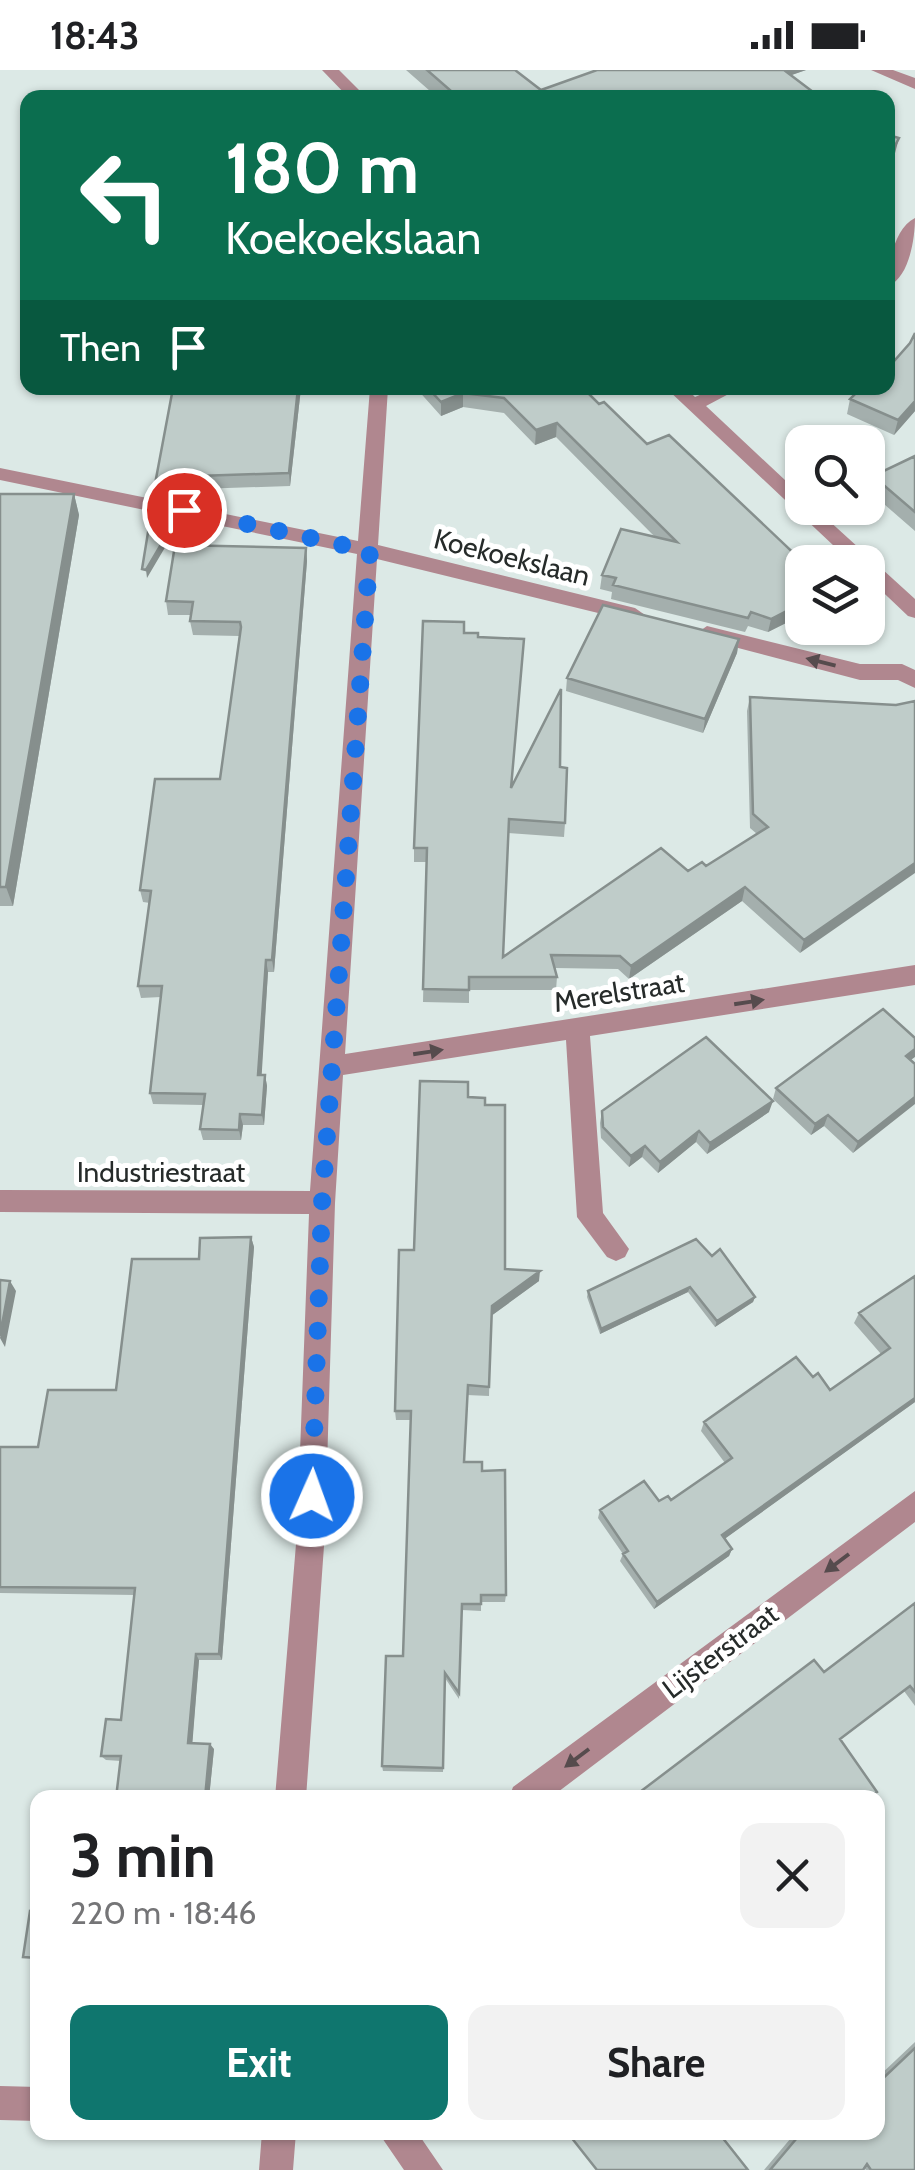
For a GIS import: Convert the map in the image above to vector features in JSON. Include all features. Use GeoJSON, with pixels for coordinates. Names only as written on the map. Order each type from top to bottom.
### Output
{"type":"FeatureCollection","features":[{"type":"Feature","properties":{"kind":"street"},"geometry":{"type":"LineString","coordinates":[[330,70],[351,90]]}},
{"type":"Feature","properties":{"kind":"street"},"geometry":{"type":"LineString","coordinates":[[879,70],[915,84]]}},
{"type":"Feature","properties":{"kind":"street"},"geometry":{"type":"LineString","coordinates":[[895,266],[915,223]]}},
{"type":"Feature","properties":{"kind":"street"},"geometry":{"type":"LineString","coordinates":[[291,1790],[311,1532],[322,1203],[380,395]]}},
{"type":"Feature","properties":{"kind":"street"},"geometry":{"type":"LineString","coordinates":[[682,395],[785,490]]}},
{"type":"Feature","properties":{"kind":"street"},"geometry":{"type":"LineString","coordinates":[[693,404],[714,395]]}},
{"type":"Feature","properties":{"kind":"street","name":"Koekoekslaan"},"geometry":{"type":"LineString","coordinates":[[0,474],[109,493],[370,551],[653,620]]}},
{"type":"Feature","properties":{"kind":"street"},"geometry":{"type":"LineString","coordinates":[[822,525],[844,545]]}},
{"type":"Feature","properties":{"kind":"street"},"geometry":{"type":"LineString","coordinates":[[885,583],[915,611]]}},
{"type":"Feature","properties":{"kind":"street"},"geometry":{"type":"LineString","coordinates":[[690,629],[860,672],[911,671]]}},
{"type":"Feature","properties":{"kind":"street","name":"Merelstraat"},"geometry":{"type":"LineString","coordinates":[[332,1066],[915,975]]}},
{"type":"Feature","properties":{"kind":"street"},"geometry":{"type":"LineString","coordinates":[[577,1029],[590,1217],[616,1249]]}},
{"type":"Feature","properties":{"kind":"street","name":"Industriestraat"},"geometry":{"type":"LineString","coordinates":[[0,1201],[322,1203]]}},
{"type":"Feature","properties":{"kind":"street","name":"Lijsterstraat"},"geometry":{"type":"LineString","coordinates":[[535,1790],[915,1504]]}},
{"type":"Feature","properties":{"kind":"street"},"geometry":{"type":"LineString","coordinates":[[0,2103],[30,2104]]}},
{"type":"Feature","properties":{"kind":"street"},"geometry":{"type":"LineString","coordinates":[[276,2170],[278,2140]]}},
{"type":"Feature","properties":{"kind":"street"},"geometry":{"type":"LineString","coordinates":[[401,2140],[426,2170]]}},
{"type":"Feature","properties":{"kind":"building"},"geometry":{"type":"Polygon","coordinates":[[[427,70],[515,70],[541,90],[450,90],[427,70]]]}},
{"type":"Feature","properties":{"kind":"building"},"geometry":{"type":"Polygon","coordinates":[[[597,70],[784,70],[810,90],[541,90],[597,70]]]}},
{"type":"Feature","properties":{"kind":"building"},"geometry":{"type":"Polygon","coordinates":[[[915,333],[915,401],[898,420],[850,399],[854,395],[895,395],[895,360],[915,333]]]}},
{"type":"Feature","properties":{"kind":"building"},"geometry":{"type":"Polygon","coordinates":[[[172,395],[297,395],[289,473],[197,476],[189,491],[155,484],[172,395]]]}},
{"type":"Feature","properties":{"kind":"building"},"geometry":{"type":"Polygon","coordinates":[[[434,395],[458,395],[441,402],[434,395]]]}},
{"type":"Feature","properties":{"kind":"building"},"geometry":{"type":"Polygon","coordinates":[[[479,395],[590,395],[599,404],[604,402],[647,444],[669,435],[785,545],[785,612],[771,619],[751,612],[748,618],[613,585],[616,578],[602,575],[621,529],[677,542],[557,423],[536,430],[504,398],[479,395]]]}},
{"type":"Feature","properties":{"kind":"building"},"geometry":{"type":"Polygon","coordinates":[[[915,456],[915,512],[885,486],[885,470],[915,456]]]}},
{"type":"Feature","properties":{"kind":"building"},"geometry":{"type":"Polygon","coordinates":[[[0,494],[74,494],[6,887],[0,887],[0,494]]]}},
{"type":"Feature","properties":{"kind":"building"},"geometry":{"type":"Polygon","coordinates":[[[152,508],[179,514],[146,570],[142,569],[152,508]]]}},
{"type":"Feature","properties":{"kind":"building"},"geometry":{"type":"Polygon","coordinates":[[[175,545],[306,548],[272,960],[266,960],[258,1075],[265,1075],[262,1115],[240,1114],[239,1130],[200,1129],[205,1094],[150,1093],[162,986],[138,986],[151,891],[140,890],[155,779],[220,779],[241,627],[240,622],[190,621],[193,602],[166,601],[175,545]]]}},
{"type":"Feature","properties":{"kind":"building"},"geometry":{"type":"Polygon","coordinates":[[[603,605],[739,639],[705,719],[567,678],[603,605]]]}},
{"type":"Feature","properties":{"kind":"building"},"geometry":{"type":"Polygon","coordinates":[[[423,621],[464,622],[464,633],[478,633],[478,637],[524,639],[511,788],[561,689],[560,767],[567,768],[565,823],[509,819],[503,957],[661,848],[688,871],[702,862],[706,866],[768,827],[753,814],[750,697],[896,705],[915,701],[915,863],[804,940],[745,887],[631,966],[620,956],[551,955],[557,977],[469,977],[469,990],[423,989],[427,848],[414,848],[423,621]]]}},
{"type":"Feature","properties":{"kind":"building"},"geometry":{"type":"Polygon","coordinates":[[[883,1009],[915,1038],[915,1049],[906,1056],[915,1064],[915,1097],[858,1142],[828,1115],[815,1124],[776,1088],[883,1009]]]}},
{"type":"Feature","properties":{"kind":"building"},"geometry":{"type":"Polygon","coordinates":[[[706,1037],[773,1101],[710,1143],[699,1131],[660,1162],[645,1146],[631,1156],[603,1127],[602,1111],[706,1037]]]}},
{"type":"Feature","properties":{"kind":"building"},"geometry":{"type":"Polygon","coordinates":[[[420,1081],[468,1082],[468,1097],[485,1098],[485,1105],[505,1105],[505,1269],[540,1271],[492,1306],[489,1387],[468,1385],[464,1462],[482,1462],[482,1471],[505,1470],[506,1595],[481,1595],[481,1604],[462,1604],[459,1693],[445,1673],[443,1768],[382,1766],[386,1656],[403,1656],[411,1411],[395,1411],[399,1250],[414,1250],[420,1081]]]}},
{"type":"Feature","properties":{"kind":"building"},"geometry":{"type":"Polygon","coordinates":[[[251,1237],[219,1654],[196,1654],[188,1743],[210,1744],[206,1790],[117,1790],[121,1756],[101,1756],[106,1719],[121,1720],[135,1588],[0,1587],[0,1447],[38,1447],[48,1390],[116,1390],[132,1259],[199,1259],[200,1238],[251,1237]]]}},
{"type":"Feature","properties":{"kind":"building"},"geometry":{"type":"Polygon","coordinates":[[[696,1239],[712,1256],[720,1249],[755,1297],[717,1321],[690,1287],[601,1329],[588,1291],[696,1239]]]}},
{"type":"Feature","properties":{"kind":"building"},"geometry":{"type":"Polygon","coordinates":[[[915,1276],[915,1398],[722,1535],[732,1549],[657,1602],[623,1554],[628,1551],[600,1510],[644,1481],[659,1501],[668,1496],[671,1500],[732,1458],[704,1422],[796,1357],[813,1377],[818,1373],[830,1390],[890,1348],[859,1313],[915,1276]]]}},
{"type":"Feature","properties":{"kind":"building"},"geometry":{"type":"Polygon","coordinates":[[[0,1280],[10,1281],[0,1336],[0,1280]]]}},
{"type":"Feature","properties":{"kind":"building"},"geometry":{"type":"Polygon","coordinates":[[[915,1603],[915,1692],[910,1686],[840,1739],[876,1790],[643,1790],[814,1660],[824,1672],[915,1603]]]}},
{"type":"Feature","properties":{"kind":"building"},"geometry":{"type":"Polygon","coordinates":[[[30,1911],[30,1957],[23,1957],[30,1911]]]}},
{"type":"Feature","properties":{"kind":"building"},"geometry":{"type":"Polygon","coordinates":[[[915,2048],[915,2170],[871,2170],[867,2164],[863,2170],[770,2170],[795,2140],[885,2140],[885,2076],[915,2048]]]}},
{"type":"Feature","properties":{"kind":"building"},"geometry":{"type":"Polygon","coordinates":[[[573,2140],[724,2140],[748,2170],[597,2170],[573,2140]]]}},
{"type":"Feature","properties":{"kind":"route"},"geometry":{"type":"LineString","coordinates":[[184,510],[370,551],[322,1203],[312,1496]]}}]}
